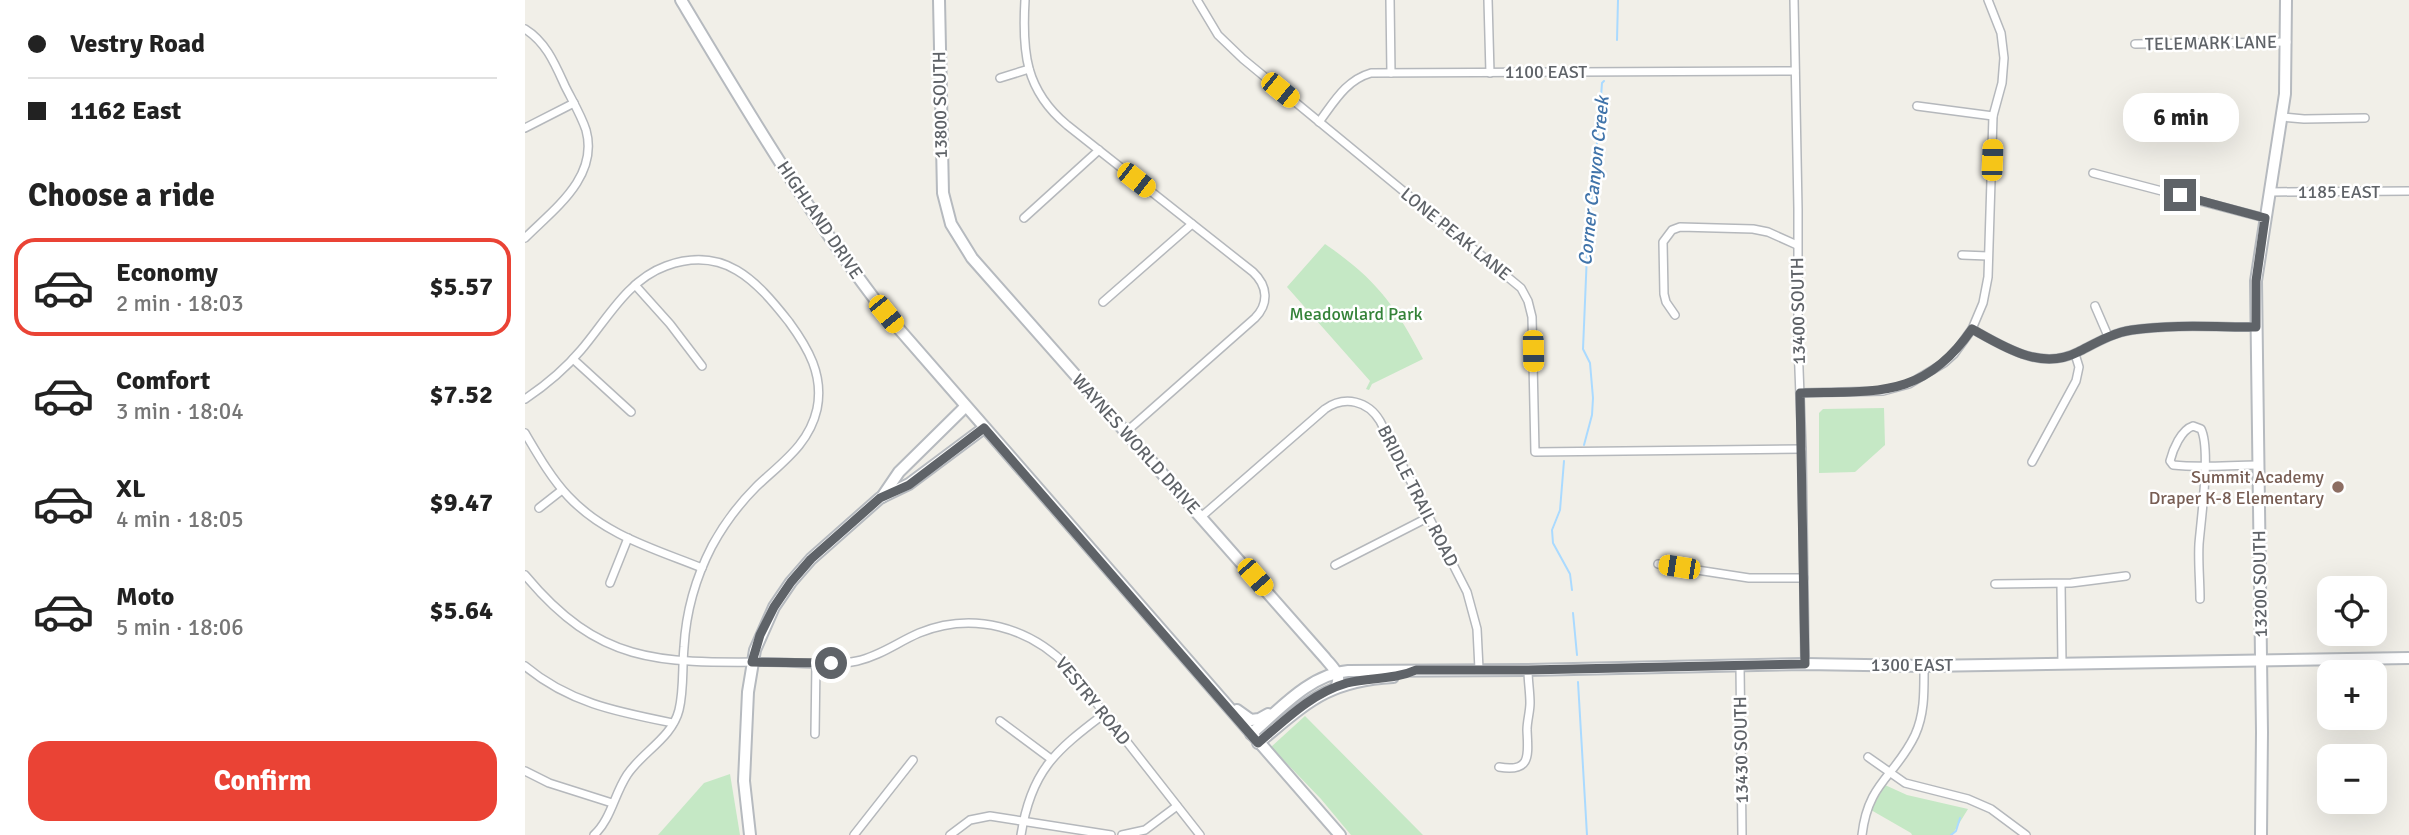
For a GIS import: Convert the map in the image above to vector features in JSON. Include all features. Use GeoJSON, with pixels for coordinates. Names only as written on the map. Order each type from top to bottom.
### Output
{"type":"FeatureCollection","features":[{"type":"Feature","properties":{"kind":"main road","name":"HIGHLAND DRIVE"},"geometry":{"type":"LineString","coordinates":[[681,0],[831,240],[886,314],[1201,677],[1281,778],[1311,801],[1340,835]]}},
{"type":"Feature","properties":{"kind":"main road","name":"13800 SOUTH"},"geometry":{"type":"LineString","coordinates":[[939,0],[941,177],[946,209]]}},
{"type":"Feature","properties":{"kind":"main road","name":"13200 SOUTH"},"geometry":{"type":"LineString","coordinates":[[2261,835],[2262,660],[2256,281],[2282,117],[2286,76],[2286,0]]}},
{"type":"Feature","properties":{"kind":"main road","name":"WAYNES WORLD DRIVE"},"geometry":{"type":"LineString","coordinates":[[946,209],[958,238],[972,258],[1337,672]]}},
{"type":"Feature","properties":{"kind":"main road"},"geometry":{"type":"LineString","coordinates":[[750,835],[744,781],[748,692],[752,662],[767,621],[791,582],[817,553],[880,498],[899,472],[965,407]]}},
{"type":"Feature","properties":{"kind":"main road"},"geometry":{"type":"LineString","coordinates":[[880,498],[909,485],[984,428]]}},
{"type":"Feature","properties":{"kind":"main road","name":"1300 EAST"},"geometry":{"type":"LineString","coordinates":[[1254,741],[1287,704],[1314,683],[1337,672],[2409,658]]}},
{"type":"Feature","properties":{"kind":"main road","name":"1300 EAST"},"geometry":{"type":"LineString","coordinates":[[1254,741],[1310,701],[1335,687],[1361,680],[1401,676],[1416,670]]}},
{"type":"Feature","properties":{"kind":"main road"},"geometry":{"type":"LineString","coordinates":[[1335,687],[1339,681],[1337,672]]}},
{"type":"Feature","properties":{"kind":"main road"},"geometry":{"type":"LineString","coordinates":[[1201,677],[1251,720],[1259,719],[1287,704]]}},
{"type":"Feature","properties":{"kind":"street"},"geometry":{"type":"LineString","coordinates":[[1024,0],[1024,43],[1028,69],[1050,109],[1257,275],[1264,288],[1264,304],[1255,318],[1126,432]]}},
{"type":"Feature","properties":{"kind":"street","name":"LONE PEAK LANE"},"geometry":{"type":"LineString","coordinates":[[1197,0],[1211,25],[1226,43],[1515,282],[1525,295],[1532,317],[1535,452],[1802,449]]}},
{"type":"Feature","properties":{"kind":"street"},"geometry":{"type":"LineString","coordinates":[[1391,0],[1391,73]]}},
{"type":"Feature","properties":{"kind":"street"},"geometry":{"type":"LineString","coordinates":[[1488,0],[1490,73]]}},
{"type":"Feature","properties":{"kind":"street","name":"13400 SOUTH"},"geometry":{"type":"LineString","coordinates":[[1794,0],[1805,664]]}},
{"type":"Feature","properties":{"kind":"street"},"geometry":{"type":"LineString","coordinates":[[1800,393],[1883,391],[1909,384],[1944,363],[1972,329],[1986,290],[1993,116],[2002,83],[2004,58],[2001,33],[1987,0]]}},
{"type":"Feature","properties":{"kind":"street"},"geometry":{"type":"LineString","coordinates":[[525,29],[547,50],[574,103],[588,139],[585,168],[569,195],[525,237]]}},
{"type":"Feature","properties":{"kind":"street","name":"TELEMARK LANE"},"geometry":{"type":"LineString","coordinates":[[2135,44],[2287,42]]}},
{"type":"Feature","properties":{"kind":"street"},"geometry":{"type":"LineString","coordinates":[[1000,78],[1028,69]]}},
{"type":"Feature","properties":{"kind":"street","name":"1100 EAST"},"geometry":{"type":"LineString","coordinates":[[1319,122],[1355,79],[1371,73],[1795,71]]}},
{"type":"Feature","properties":{"kind":"street"},"geometry":{"type":"LineString","coordinates":[[525,128],[574,103]]}},
{"type":"Feature","properties":{"kind":"street"},"geometry":{"type":"LineString","coordinates":[[1917,106],[1993,116]]}},
{"type":"Feature","properties":{"kind":"street"},"geometry":{"type":"LineString","coordinates":[[2282,117],[2365,118]]}},
{"type":"Feature","properties":{"kind":"street"},"geometry":{"type":"LineString","coordinates":[[1024,218],[1099,150]]}},
{"type":"Feature","properties":{"kind":"street"},"geometry":{"type":"LineString","coordinates":[[2093,173],[2265,218]]}},
{"type":"Feature","properties":{"kind":"street","name":"1185 EAST"},"geometry":{"type":"LineString","coordinates":[[2269,192],[2409,191]]}},
{"type":"Feature","properties":{"kind":"street"},"geometry":{"type":"LineString","coordinates":[[1103,302],[1192,224]]}},
{"type":"Feature","properties":{"kind":"street"},"geometry":{"type":"LineString","coordinates":[[1675,315],[1664,294],[1663,243],[1672,230],[1753,229],[1797,244]]}},
{"type":"Feature","properties":{"kind":"street"},"geometry":{"type":"LineString","coordinates":[[1962,255],[1989,256]]}},
{"type":"Feature","properties":{"kind":"street"},"geometry":{"type":"LineString","coordinates":[[525,399],[573,359],[635,285],[650,273],[683,261],[709,261],[747,275],[769,296],[801,339],[811,357],[818,388],[817,409],[799,448],[737,509],[720,533],[702,568],[688,615],[678,714],[664,736],[628,773],[606,821],[594,835]]}},
{"type":"Feature","properties":{"kind":"street"},"geometry":{"type":"LineString","coordinates":[[635,285],[670,324],[702,366]]}},
{"type":"Feature","properties":{"kind":"street"},"geometry":{"type":"LineString","coordinates":[[2095,306],[2108,336]]}},
{"type":"Feature","properties":{"kind":"street"},"geometry":{"type":"LineString","coordinates":[[1972,329],[2010,350],[2032,357],[2055,358],[2075,354],[2121,332],[2149,328],[2256,327]]}},
{"type":"Feature","properties":{"kind":"street"},"geometry":{"type":"LineString","coordinates":[[2032,462],[2076,381],[2079,367],[2075,354]]}},
{"type":"Feature","properties":{"kind":"street"},"geometry":{"type":"LineString","coordinates":[[573,359],[631,412]]}},
{"type":"Feature","properties":{"kind":"street","name":"BRIDLE TRAIL ROAD"},"geometry":{"type":"LineString","coordinates":[[1201,517],[1325,408],[1336,402],[1362,403],[1377,416],[1471,601],[1477,629],[1479,669]]}},
{"type":"Feature","properties":{"kind":"street"},"geometry":{"type":"LineString","coordinates":[[2200,599],[2199,544],[2204,466],[2203,434],[2198,427],[2185,430],[2173,452],[2170,463],[2181,466],[2204,466],[2258,464]]}},
{"type":"Feature","properties":{"kind":"street"},"geometry":{"type":"LineString","coordinates":[[525,433],[562,490],[592,518],[628,538],[702,568]]}},
{"type":"Feature","properties":{"kind":"street"},"geometry":{"type":"LineString","coordinates":[[539,508],[562,490]]}},
{"type":"Feature","properties":{"kind":"street"},"geometry":{"type":"LineString","coordinates":[[1335,565],[1429,517]]}},
{"type":"Feature","properties":{"kind":"street"},"geometry":{"type":"LineString","coordinates":[[610,583],[628,538]]}},
{"type":"Feature","properties":{"kind":"street"},"geometry":{"type":"LineString","coordinates":[[1658,564],[1749,578],[1804,578]]}},
{"type":"Feature","properties":{"kind":"street","name":"VESTRY ROAD"},"geometry":{"type":"LineString","coordinates":[[525,575],[555,608],[598,639],[640,655],[683,661],[842,663],[864,659],[941,626],[963,623],[996,625],[1029,637],[1051,650],[1069,668],[1200,835]]}},
{"type":"Feature","properties":{"kind":"street"},"geometry":{"type":"LineString","coordinates":[[1995,584],[2061,583],[2126,576]]}},
{"type":"Feature","properties":{"kind":"street"},"geometry":{"type":"LineString","coordinates":[[2061,583],[2062,664]]}},
{"type":"Feature","properties":{"kind":"street"},"geometry":{"type":"LineString","coordinates":[[815,734],[816,663]]}},
{"type":"Feature","properties":{"kind":"street"},"geometry":{"type":"LineString","coordinates":[[525,666],[554,688],[603,709],[673,723]]}},
{"type":"Feature","properties":{"kind":"street","name":"13430 SOUTH"},"geometry":{"type":"LineString","coordinates":[[1740,666],[1742,835]]}},
{"type":"Feature","properties":{"kind":"street"},"geometry":{"type":"LineString","coordinates":[[1862,835],[1869,803],[1918,728],[1923,707],[1924,666]]}},
{"type":"Feature","properties":{"kind":"street"},"geometry":{"type":"LineString","coordinates":[[1499,767],[1521,766],[1528,757],[1528,670]]}},
{"type":"Feature","properties":{"kind":"street"},"geometry":{"type":"LineString","coordinates":[[1021,835],[1033,789],[1051,759],[1071,739],[1104,714]]}},
{"type":"Feature","properties":{"kind":"street"},"geometry":{"type":"LineString","coordinates":[[1000,721],[1051,759]]}},
{"type":"Feature","properties":{"kind":"street"},"geometry":{"type":"LineString","coordinates":[[1868,757],[1912,787],[1978,803],[2004,817],[2026,835]]}},
{"type":"Feature","properties":{"kind":"street"},"geometry":{"type":"LineString","coordinates":[[854,835],[913,760]]}},
{"type":"Feature","properties":{"kind":"street"},"geometry":{"type":"LineString","coordinates":[[525,771],[558,786],[612,803]]}},
{"type":"Feature","properties":{"kind":"street"},"geometry":{"type":"LineString","coordinates":[[1122,835],[1152,826],[1177,806]]}},
{"type":"Feature","properties":{"kind":"street"},"geometry":{"type":"LineString","coordinates":[[950,835],[964,822],[976,817],[990,816],[1111,835]]}},
{"type":"Feature","properties":{"kind":"green space","name":"Meadowlard Park"},"geometry":{"type":"Polygon","coordinates":[[[1325,244],[1358,269],[1383,294],[1423,359],[1372,384],[1369,390],[1366,389],[1370,381],[1287,287],[1325,244]]]}},
{"type":"Feature","properties":{"kind":"green space"},"geometry":{"type":"Polygon","coordinates":[[[1884,408],[1885,445],[1855,472],[1819,473],[1819,413],[1823,409],[1884,408]]]}},
{"type":"Feature","properties":{"kind":"green space"},"geometry":{"type":"Polygon","coordinates":[[[1305,716],[1423,835],[1351,835],[1271,747],[1305,716]]]}},
{"type":"Feature","properties":{"kind":"green space"},"geometry":{"type":"Polygon","coordinates":[[[730,774],[740,835],[658,835],[704,783],[730,774]]]}},
{"type":"Feature","properties":{"kind":"green space"},"geometry":{"type":"Polygon","coordinates":[[[1885,785],[1907,795],[1968,809],[1952,835],[1912,835],[1871,810],[1885,785]]]}},
{"type":"Feature","properties":{"kind":"waterway","name":"Corner Canyon Creek"},"geometry":{"type":"LineString","coordinates":[[1617,40],[1618,0]]}},
{"type":"Feature","properties":{"kind":"waterway","name":"Corner Canyon Creek"},"geometry":{"type":"LineString","coordinates":[[1584,445],[1592,415],[1593,398],[1590,363],[1583,349],[1587,254],[1584,235],[1589,225],[1604,81]]}},
{"type":"Feature","properties":{"kind":"waterway","name":"Corner Canyon Creek"},"geometry":{"type":"LineString","coordinates":[[1564,461],[1560,510],[1552,530],[1553,543],[1570,574],[1572,590]]}},
{"type":"Feature","properties":{"kind":"waterway","name":"Corner Canyon Creek"},"geometry":{"type":"LineString","coordinates":[[1573,613],[1577,655]]}},
{"type":"Feature","properties":{"kind":"waterway","name":"Corner Canyon Creek"},"geometry":{"type":"LineString","coordinates":[[1578,682],[1587,835]]}},
{"type":"Feature","properties":{"kind":"waterway"},"geometry":{"type":"LineString","coordinates":[[1951,835],[1956,831],[1960,818]]}},
{"type":"Feature","properties":{"kind":"place","name":"Summit Academy Draper K-8 Elementary"},"geometry":{"type":"Point","coordinates":[2338,487]}},
{"type":"Feature","properties":{"kind":"route"},"geometry":{"type":"LineString","coordinates":[[831,663],[752,662],[760,635],[782,593],[811,559],[880,498],[909,485],[984,428],[1258,743],[1323,692],[1351,682],[1401,676],[1416,670],[1805,664],[1800,393],[1883,391],[1909,384],[1944,363],[1972,329],[2010,350],[2043,359],[2075,354],[2108,336],[2136,329],[2256,327],[2256,281],[2265,218],[2180,195]]}}]}
